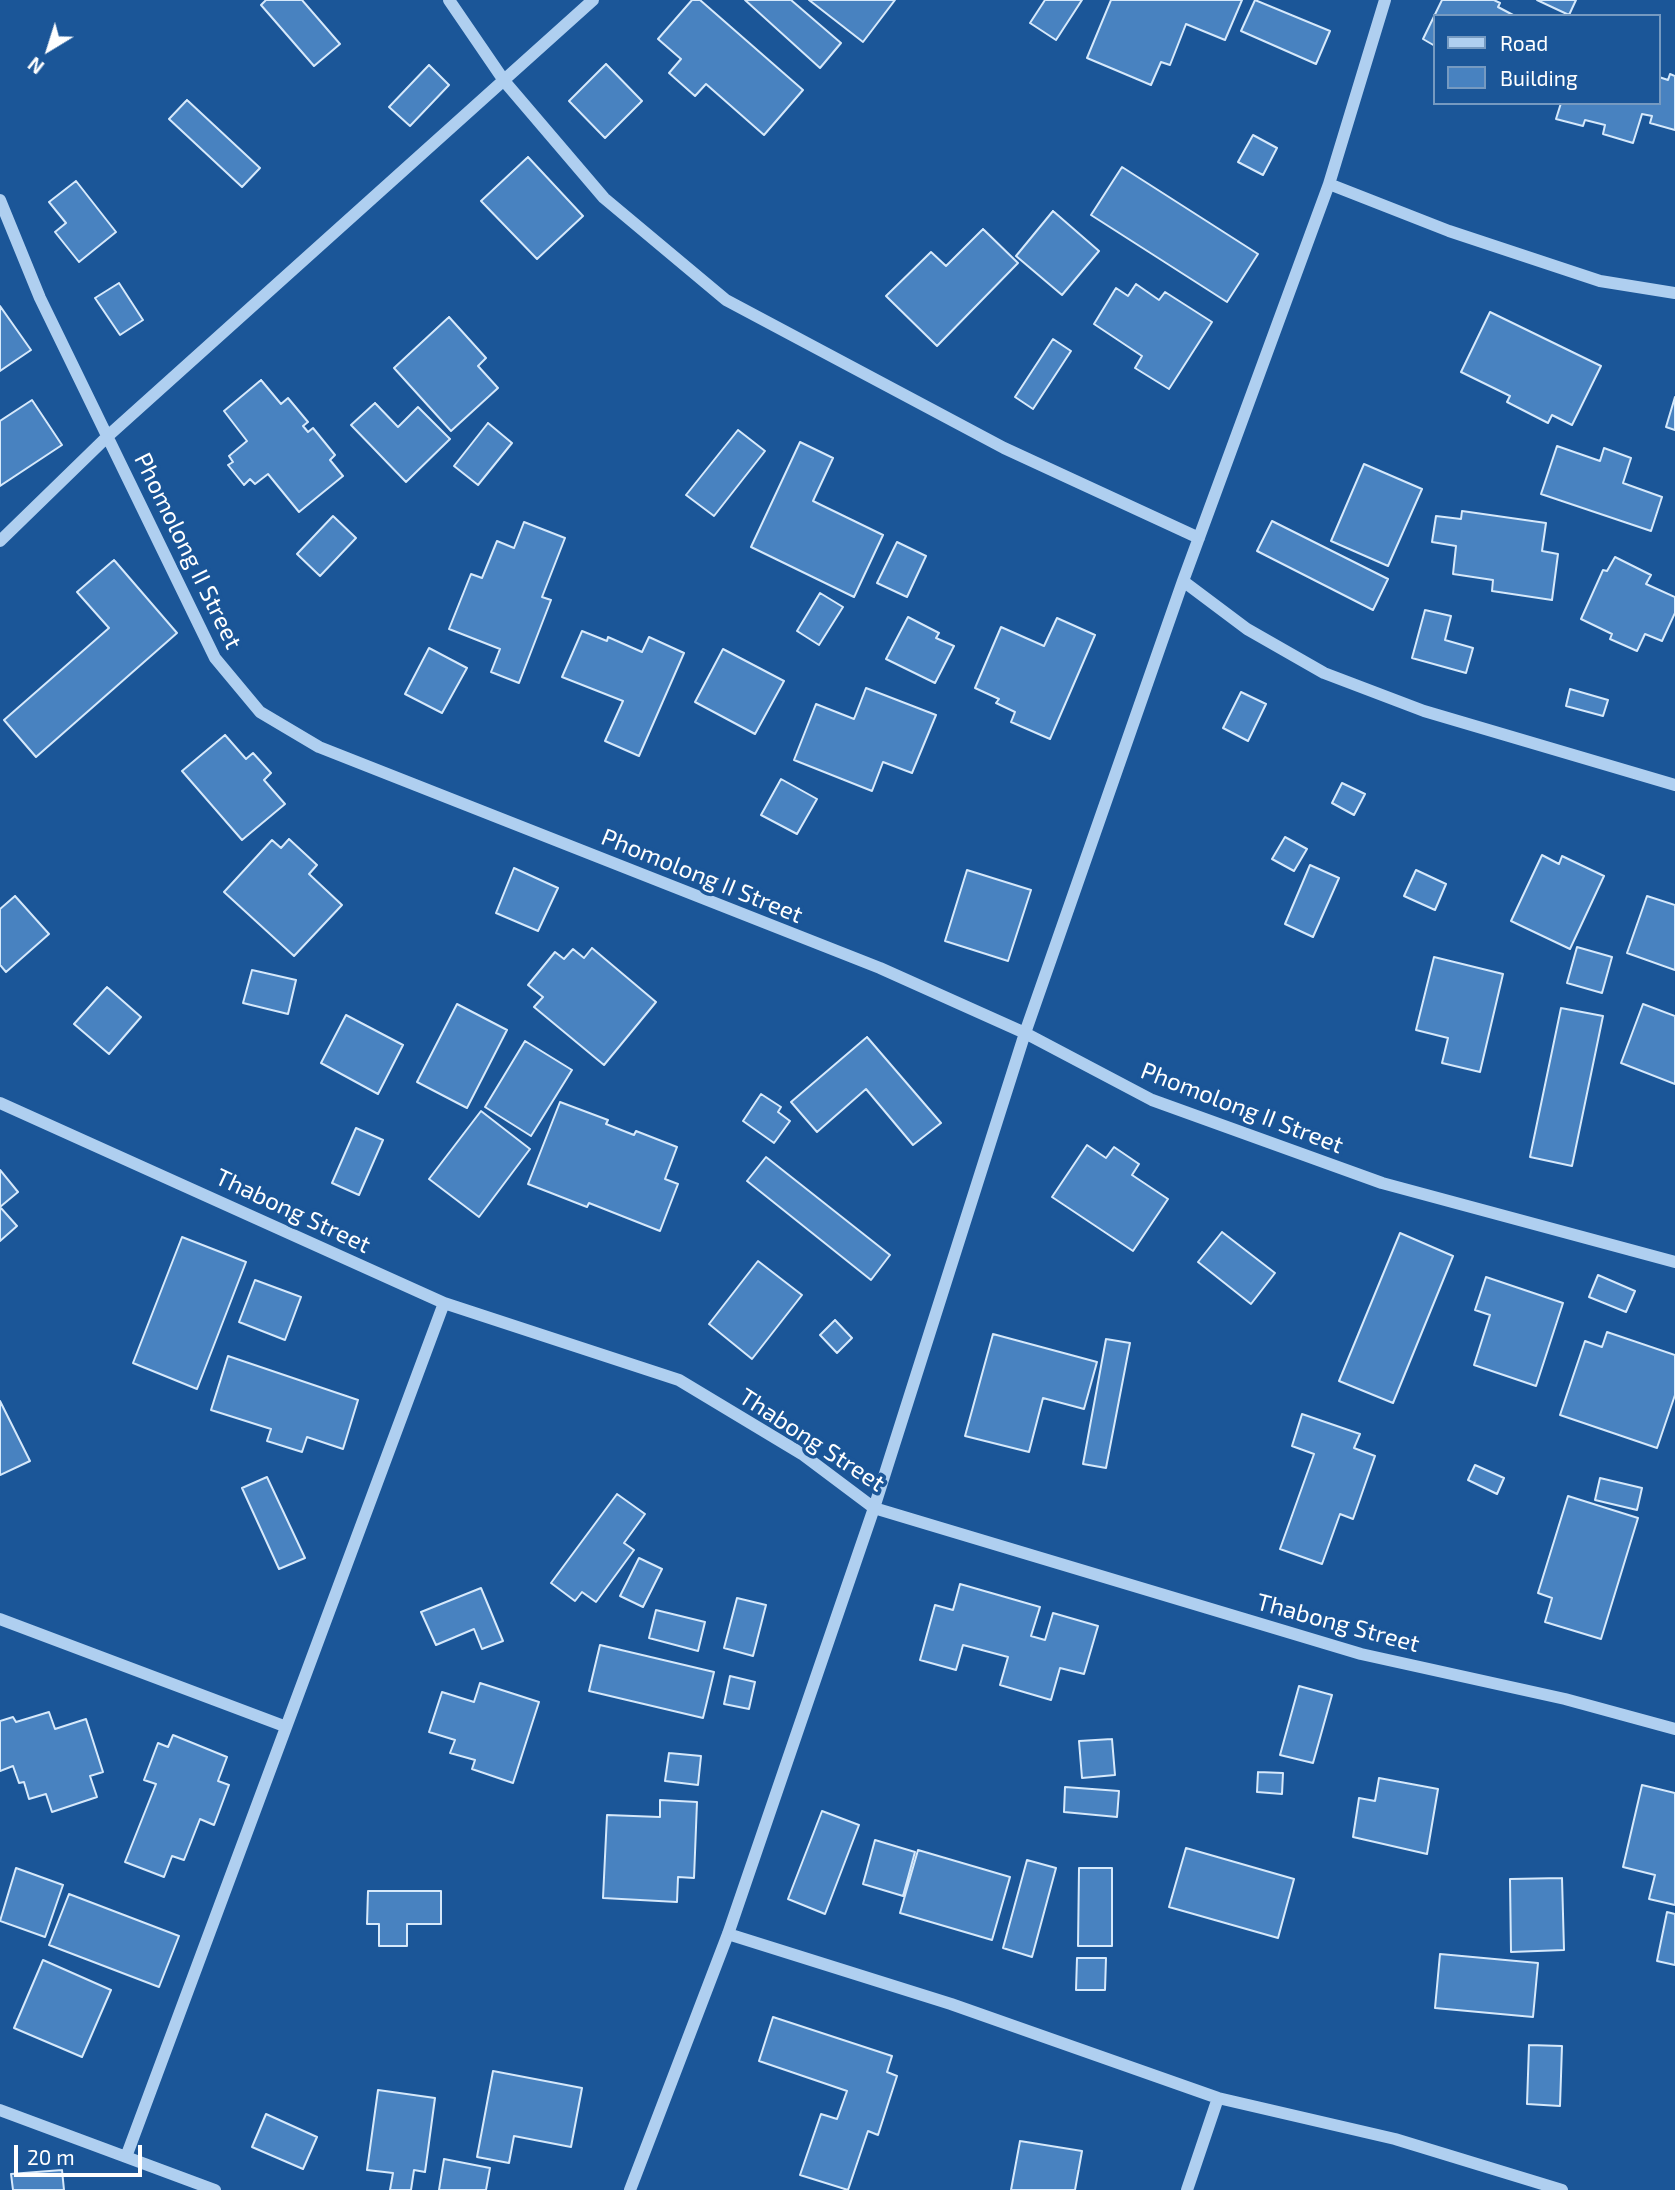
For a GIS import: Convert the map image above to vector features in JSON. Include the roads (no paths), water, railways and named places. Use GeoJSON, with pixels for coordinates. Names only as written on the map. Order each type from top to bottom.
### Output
{"type":"FeatureCollection","features":[{"type":"Feature","properties":{"kind":"street"},"geometry":{"type":"LineString","coordinates":[[449,0],[505,82],[604,198],[726,300],[1004,448],[1199,538]]}},
{"type":"Feature","properties":{"kind":"street"},"geometry":{"type":"LineString","coordinates":[[0,541],[109,435],[505,82],[593,0]]}},
{"type":"Feature","properties":{"kind":"street"},"geometry":{"type":"LineString","coordinates":[[630,2190],[727,1934],[874,1508],[1026,1033],[1183,581],[1329,184],[1385,0]]}},
{"type":"Feature","properties":{"kind":"street"},"geometry":{"type":"LineString","coordinates":[[1329,184],[1450,231],[1600,281],[1675,293]]}},
{"type":"Feature","properties":{"kind":"street","name":"Phomolong II Street"},"geometry":{"type":"LineString","coordinates":[[0,200],[40,298],[109,435],[215,658],[260,712],[319,747],[880,968],[1026,1033],[1152,1100],[1382,1183],[1675,1262]]}},
{"type":"Feature","properties":{"kind":"street"},"geometry":{"type":"LineString","coordinates":[[1183,581],[1247,629],[1324,673],[1424,711],[1675,785]]}},
{"type":"Feature","properties":{"kind":"street","name":"Thabong Street"},"geometry":{"type":"LineString","coordinates":[[0,1103],[444,1303],[679,1380],[802,1454],[874,1508],[1361,1654],[1565,1699],[1675,1729]]}},
{"type":"Feature","properties":{"kind":"street"},"geometry":{"type":"LineString","coordinates":[[126,2157],[284,1726],[444,1303]]}},
{"type":"Feature","properties":{"kind":"street"},"geometry":{"type":"LineString","coordinates":[[0,1619],[284,1726]]}},
{"type":"Feature","properties":{"kind":"street"},"geometry":{"type":"LineString","coordinates":[[727,1934],[951,2004],[1218,2098],[1395,2139],[1562,2190]]}},
{"type":"Feature","properties":{"kind":"street"},"geometry":{"type":"LineString","coordinates":[[1187,2190],[1218,2098]]}},
{"type":"Feature","properties":{"kind":"street"},"geometry":{"type":"LineString","coordinates":[[0,2110],[215,2190]]}}]}
